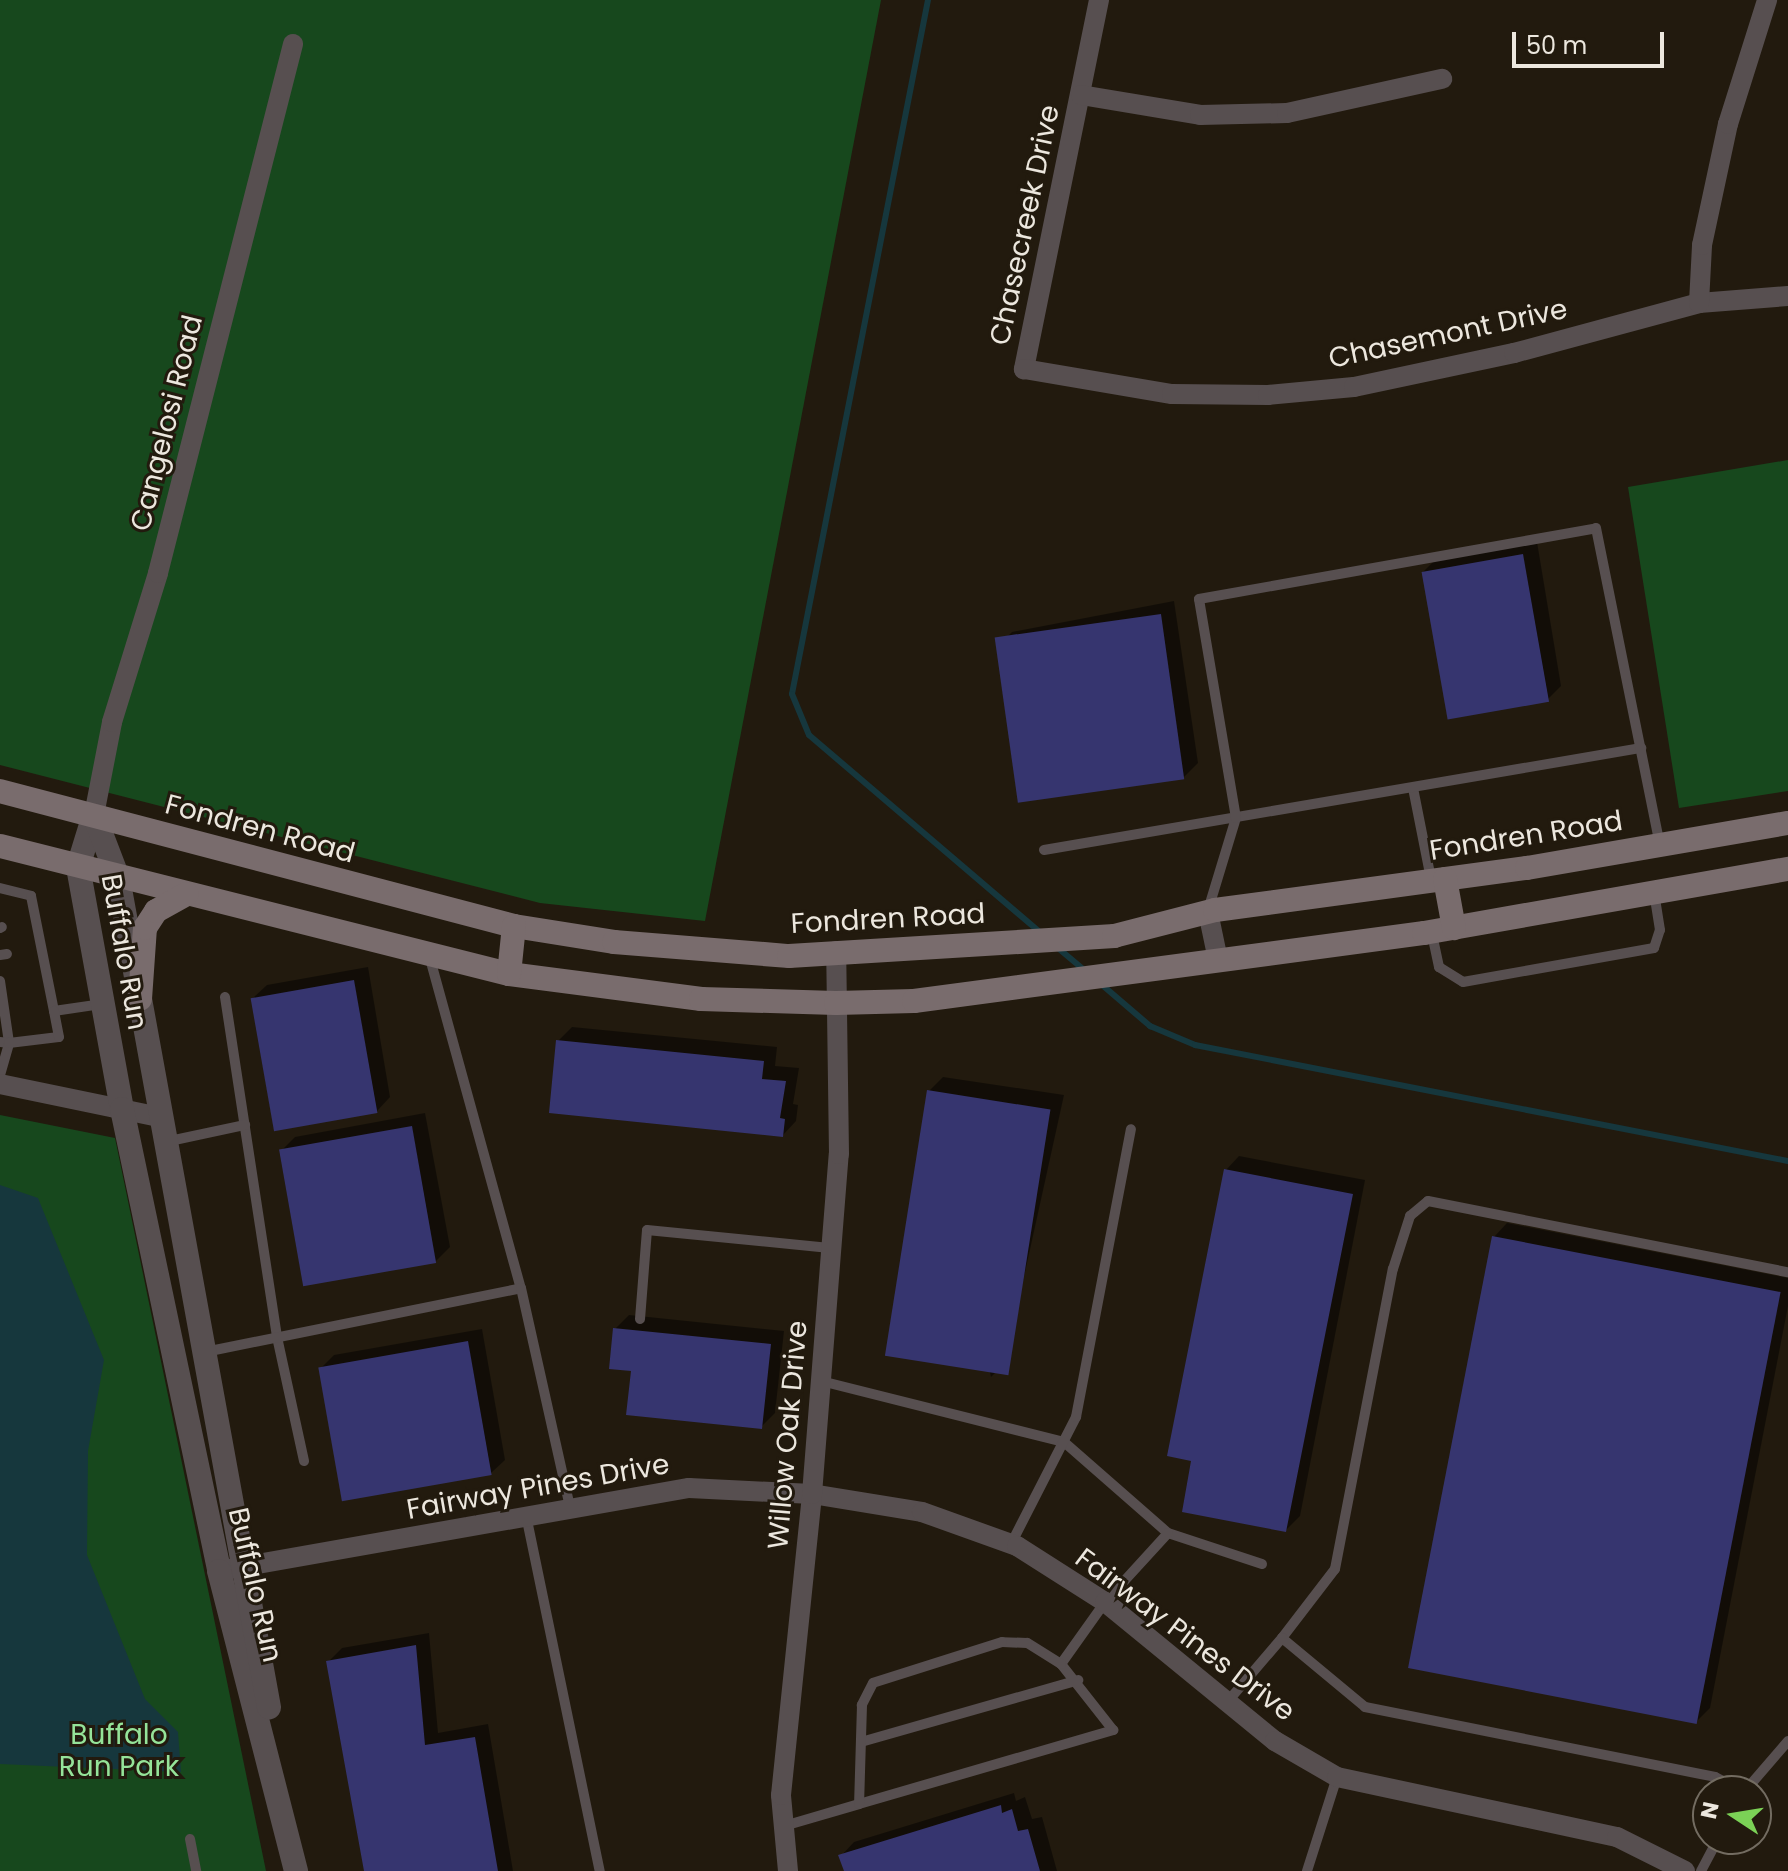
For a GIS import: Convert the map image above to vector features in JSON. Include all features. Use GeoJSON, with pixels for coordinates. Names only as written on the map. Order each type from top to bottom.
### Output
{"type":"FeatureCollection","features":[{"type":"Feature","properties":{"kind":"main road","name":"Fondren Road"},"geometry":{"type":"LineString","coordinates":[[0,791],[514,926],[614,942],[773,955],[1114,936],[1208,912],[1438,880],[1788,823]]}},
{"type":"Feature","properties":{"kind":"main road"},"geometry":{"type":"LineString","coordinates":[[1669,844],[1687,886]]}},
{"type":"Feature","properties":{"kind":"main road"},"geometry":{"type":"LineString","coordinates":[[0,846],[509,974],[701,999],[836,1003],[914,1001],[1442,930],[1788,869]]}},
{"type":"Feature","properties":{"kind":"main road"},"geometry":{"type":"LineString","coordinates":[[1438,880],[1442,930]]}},
{"type":"Feature","properties":{"kind":"main road"},"geometry":{"type":"LineString","coordinates":[[140,999],[145,928],[156,911],[187,894]]}},
{"type":"Feature","properties":{"kind":"main road"},"geometry":{"type":"LineString","coordinates":[[509,974],[514,926]]}},
{"type":"Feature","properties":{"kind":"street","name":"Chasecreek Drive"},"geometry":{"type":"LineString","coordinates":[[1099,0],[1024,369],[1117,385]]}},
{"type":"Feature","properties":{"kind":"street"},"geometry":{"type":"LineString","coordinates":[[1699,303],[1702,245],[1724,139],[1767,0]]}},
{"type":"Feature","properties":{"kind":"street","name":"Cangelosi Road"},"geometry":{"type":"LineString","coordinates":[[94,815],[112,722],[158,573],[293,44]]}},
{"type":"Feature","properties":{"kind":"street"},"geometry":{"type":"LineString","coordinates":[[1081,95],[1200,115],[1287,113],[1442,79]]}},
{"type":"Feature","properties":{"kind":"street","name":"Chasemont Drive"},"geometry":{"type":"LineString","coordinates":[[1117,385],[1186,394],[1354,387],[1514,353],[1699,303],[1788,296]]}},
{"type":"Feature","properties":{"kind":"street","name":"Buffalo Run"},"geometry":{"type":"LineString","coordinates":[[94,815],[78,867],[122,1109],[219,1571],[298,1871]]}},
{"type":"Feature","properties":{"kind":"street","name":"Buffalo Run"},"geometry":{"type":"LineString","coordinates":[[94,815],[118,878],[163,1142],[244,1566],[298,1871]]}},
{"type":"Feature","properties":{"kind":"street"},"geometry":{"type":"LineString","coordinates":[[1208,912],[1218,960]]}},
{"type":"Feature","properties":{"kind":"street","name":"Willow Oak Drive"},"geometry":{"type":"LineString","coordinates":[[785,1870],[781,1795],[812,1494],[839,1154],[836,951]]}},
{"type":"Feature","properties":{"kind":"street"},"geometry":{"type":"LineString","coordinates":[[0,1084],[159,1117]]}},
{"type":"Feature","properties":{"kind":"street","name":"Fairway Pines Drive"},"geometry":{"type":"LineString","coordinates":[[219,1571],[527,1520],[689,1488],[812,1494],[922,1512],[1011,1544],[1105,1602],[1229,1700],[1275,1741],[1337,1777],[1617,1837],[1685,1871]]}},
{"type":"Feature","properties":{"kind":"lane"},"geometry":{"type":"LineString","coordinates":[[1208,912],[1236,818],[1199,599],[1596,528],[1641,748],[1669,844]]}},
{"type":"Feature","properties":{"kind":"lane"},"geometry":{"type":"LineString","coordinates":[[1044,850],[1641,748]]}},
{"type":"Feature","properties":{"kind":"lane"},"geometry":{"type":"LineString","coordinates":[[1413,788],[1438,880]]}},
{"type":"Feature","properties":{"kind":"lane"},"geometry":{"type":"LineString","coordinates":[[0,888],[31,896],[31,922],[46,1000],[54,1011],[59,1037],[4,1042]]}},
{"type":"Feature","properties":{"kind":"lane"},"geometry":{"type":"LineString","coordinates":[[1442,930],[1445,975],[1463,982],[1478,980],[1654,948],[1660,930],[1654,892]]}},
{"type":"Feature","properties":{"kind":"lane"},"geometry":{"type":"LineString","coordinates":[[429,955],[521,1288],[571,1512]]}},
{"type":"Feature","properties":{"kind":"lane"},"geometry":{"type":"LineString","coordinates":[[0,1075],[10,1006],[4,979]]}},
{"type":"Feature","properties":{"kind":"lane"},"geometry":{"type":"LineString","coordinates":[[225,997],[277,1337],[304,1461]]}},
{"type":"Feature","properties":{"kind":"lane"},"geometry":{"type":"LineString","coordinates":[[54,1011],[102,1004]]}},
{"type":"Feature","properties":{"kind":"lane"},"geometry":{"type":"LineString","coordinates":[[163,1142],[245,1125]]}},
{"type":"Feature","properties":{"kind":"lane"},"geometry":{"type":"LineString","coordinates":[[1011,1544],[1076,1417],[1131,1129]]}},
{"type":"Feature","properties":{"kind":"lane"},"geometry":{"type":"LineString","coordinates":[[1229,1700],[1335,1569],[1393,1269],[1410,1216],[1428,1201],[1788,1272]]}},
{"type":"Feature","properties":{"kind":"lane"},"geometry":{"type":"LineString","coordinates":[[640,1319],[647,1230],[832,1248]]}},
{"type":"Feature","properties":{"kind":"lane"},"geometry":{"type":"LineString","coordinates":[[203,1353],[521,1288]]}},
{"type":"Feature","properties":{"kind":"lane"},"geometry":{"type":"LineString","coordinates":[[821,1381],[1064,1442],[1168,1533],[1262,1564]]}},
{"type":"Feature","properties":{"kind":"lane"},"geometry":{"type":"LineString","coordinates":[[527,1520],[600,1871]]}},
{"type":"Feature","properties":{"kind":"lane"},"geometry":{"type":"LineString","coordinates":[[1061,1664],[1105,1602],[1168,1533]]}},
{"type":"Feature","properties":{"kind":"lane"},"geometry":{"type":"LineString","coordinates":[[1282,1638],[1365,1707],[1705,1775]]}},
{"type":"Feature","properties":{"kind":"lane"},"geometry":{"type":"LineString","coordinates":[[784,1826],[1113,1730],[1078,1680],[1061,1664],[1027,1643],[1002,1642],[873,1683],[862,1705],[859,1804]]}},
{"type":"Feature","properties":{"kind":"lane"},"geometry":{"type":"LineString","coordinates":[[861,1742],[1078,1680]]}},
{"type":"Feature","properties":{"kind":"lane"},"geometry":{"type":"LineString","coordinates":[[1758,1775],[1788,1741]]}},
{"type":"Feature","properties":{"kind":"lane"},"geometry":{"type":"LineString","coordinates":[[1307,1871],[1337,1777]]}},
{"type":"Feature","properties":{"kind":"lane"},"geometry":{"type":"LineString","coordinates":[[190,1839],[196,1871]]}},
{"type":"Feature","properties":{"kind":"green space"},"geometry":{"type":"Polygon","coordinates":[[[0,0],[881,0],[705,921],[540,903],[0,765],[0,0]]]}},
{"type":"Feature","properties":{"kind":"green space"},"geometry":{"type":"Polygon","coordinates":[[[1788,460],[1788,791],[1679,808],[1628,487],[1788,460]]]}},
{"type":"Feature","properties":{"kind":"green space","name":"Buffalo Run Park"},"geometry":{"type":"Polygon","coordinates":[[[0,1115],[115,1138],[266,1871],[0,1871],[0,1115]]]}},
{"type":"Feature","properties":{"kind":"water"},"geometry":{"type":"Polygon","coordinates":[[[0,1185],[38,1198],[104,1360],[88,1451],[87,1555],[145,1699],[178,1732],[181,1772],[0,1764],[0,1185]]]}},
{"type":"Feature","properties":{"kind":"building"},"geometry":{"type":"Polygon","coordinates":[[[1523,554],[1549,702],[1448,720],[1422,572],[1523,554]]]}},
{"type":"Feature","properties":{"kind":"building"},"geometry":{"type":"Polygon","coordinates":[[[1161,614],[1184,779],[1018,803],[995,637],[1161,614]]]}},
{"type":"Feature","properties":{"kind":"building"},"geometry":{"type":"Polygon","coordinates":[[[354,980],[377,1113],[274,1131],[251,998],[354,980]]]}},
{"type":"Feature","properties":{"kind":"building"},"geometry":{"type":"Polygon","coordinates":[[[556,1040],[764,1061],[762,1079],[786,1081],[780,1118],[785,1119],[783,1137],[549,1113],[556,1040]]]}},
{"type":"Feature","properties":{"kind":"building"},"geometry":{"type":"Polygon","coordinates":[[[927,1090],[1050,1110],[1008,1375],[885,1356],[927,1090]]]}},
{"type":"Feature","properties":{"kind":"building"},"geometry":{"type":"Polygon","coordinates":[[[412,1126],[436,1263],[303,1286],[279,1149],[412,1126]]]}},
{"type":"Feature","properties":{"kind":"building"},"geometry":{"type":"Polygon","coordinates":[[[1224,1169],[1353,1194],[1286,1532],[1182,1512],[1191,1461],[1167,1456],[1224,1169]]]}},
{"type":"Feature","properties":{"kind":"building"},"geometry":{"type":"Polygon","coordinates":[[[1492,1236],[1781,1292],[1697,1724],[1408,1668],[1492,1236]]]}},
{"type":"Feature","properties":{"kind":"building"},"geometry":{"type":"Polygon","coordinates":[[[613,1328],[771,1344],[762,1429],[626,1415],[631,1371],[609,1369],[613,1328]]]}},
{"type":"Feature","properties":{"kind":"building"},"geometry":{"type":"Polygon","coordinates":[[[468,1341],[492,1475],[342,1501],[318,1367],[468,1341]]]}},
{"type":"Feature","properties":{"kind":"building"},"geometry":{"type":"Polygon","coordinates":[[[416,1645],[425,1745],[475,1737],[498,1871],[364,1871],[326,1661],[416,1645]]]}},
{"type":"Feature","properties":{"kind":"building"},"geometry":{"type":"Polygon","coordinates":[[[1001,1805],[1002,1813],[1012,1809],[1018,1831],[1028,1829],[1040,1871],[844,1871],[838,1855],[1001,1805]]]}},
{"type":"Feature","properties":{"kind":"waterway"},"geometry":{"type":"LineString","coordinates":[[928,0],[792,694],[809,735],[1041,933]]}},
{"type":"Feature","properties":{"kind":"waterway"},"geometry":{"type":"LineString","coordinates":[[1058,948],[1087,972]]}},
{"type":"Feature","properties":{"kind":"waterway"},"geometry":{"type":"LineString","coordinates":[[1101,984],[1150,1026],[1195,1045],[1788,1161]]}}]}
